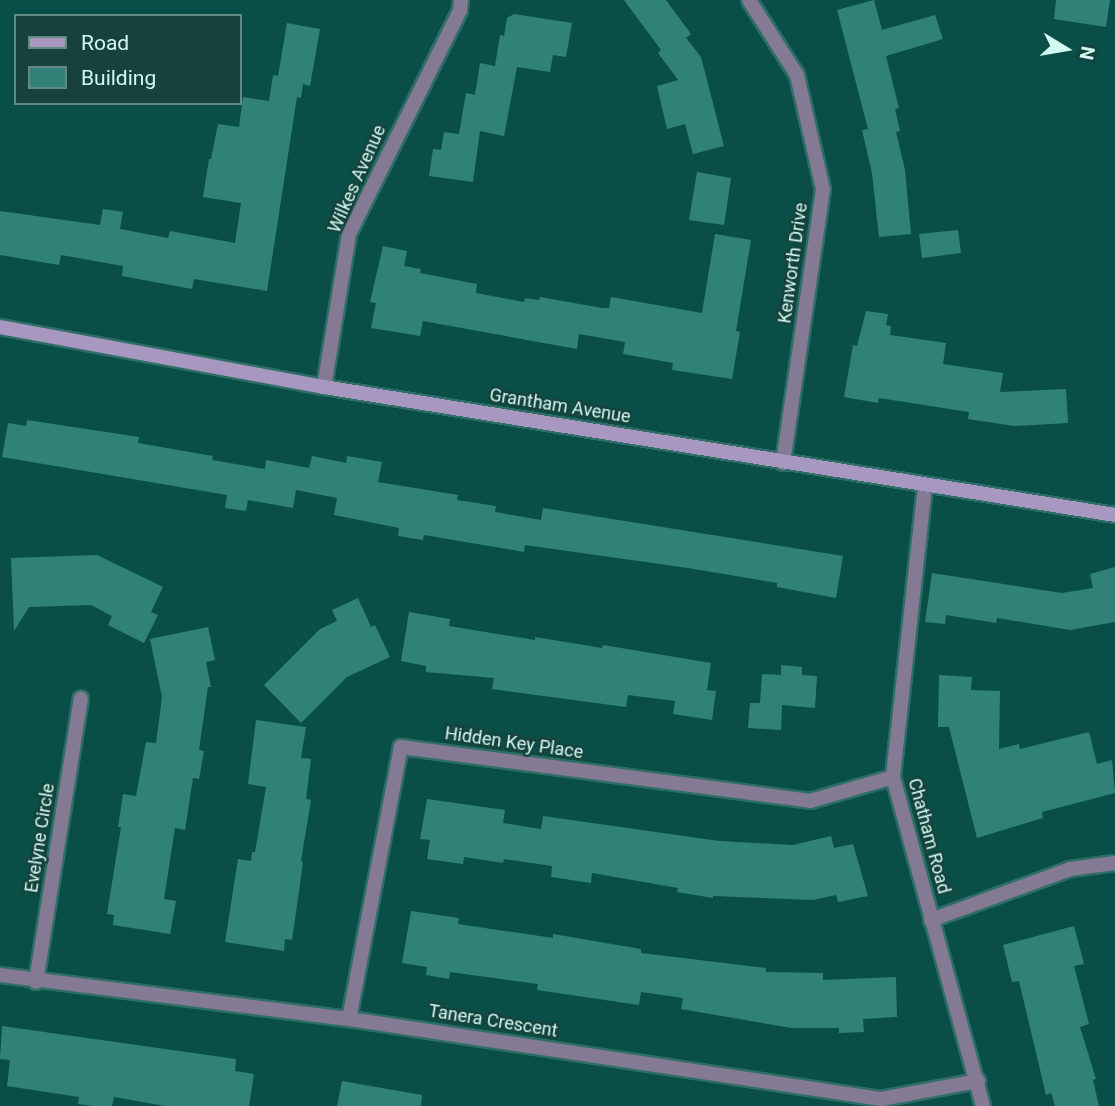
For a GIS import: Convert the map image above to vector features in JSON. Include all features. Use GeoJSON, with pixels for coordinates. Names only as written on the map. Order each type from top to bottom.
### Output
{"type":"FeatureCollection","features":[{"type":"Feature","properties":{"kind":"street","name":"Wilkes Avenue"},"geometry":{"type":"LineString","coordinates":[[324,387],[349,234],[460,10],[461,0]]}},
{"type":"Feature","properties":{"kind":"street","name":"Kenworth Drive"},"geometry":{"type":"LineString","coordinates":[[749,0],[797,75],[823,189],[783,463]]}},
{"type":"Feature","properties":{"kind":"street","name":"Grantham Avenue"},"geometry":{"type":"LineString","coordinates":[[0,327],[324,387],[1115,515]]}},
{"type":"Feature","properties":{"kind":"street","name":"Chatham Road"},"geometry":{"type":"LineString","coordinates":[[925,486],[893,777],[983,1106]]}},
{"type":"Feature","properties":{"kind":"street","name":"Evelyne Circle"},"geometry":{"type":"LineString","coordinates":[[36,982],[81,699]]}},
{"type":"Feature","properties":{"kind":"street","name":"Hidden Key Place"},"geometry":{"type":"LineString","coordinates":[[349,1019],[401,747],[810,801],[893,777]]}},
{"type":"Feature","properties":{"kind":"street"},"geometry":{"type":"LineString","coordinates":[[931,920],[1070,869],[1115,863]]}},
{"type":"Feature","properties":{"kind":"street","name":"Tanera Crescent"},"geometry":{"type":"LineString","coordinates":[[0,975],[36,982],[349,1019],[881,1099],[978,1081]]}},
{"type":"Feature","properties":{"kind":"building"},"geometry":{"type":"Polygon","coordinates":[[[624,0],[666,0],[691,34],[686,38],[701,57],[724,146],[693,154],[685,124],[667,129],[657,86],[678,80],[658,53],[661,50],[624,0]]]}},
{"type":"Feature","properties":{"kind":"building"},"geometry":{"type":"Polygon","coordinates":[[[874,0],[882,30],[935,15],[943,39],[886,56],[899,108],[895,109],[900,131],[896,132],[905,170],[911,234],[879,237],[872,173],[862,130],[868,129],[837,10],[874,0]]]}},
{"type":"Feature","properties":{"kind":"building"},"geometry":{"type":"Polygon","coordinates":[[[1056,0],[1110,0],[1106,27],[1054,19],[1056,0]]]}},
{"type":"Feature","properties":{"kind":"building"},"geometry":{"type":"Polygon","coordinates":[[[514,14],[572,23],[566,57],[553,55],[550,72],[517,67],[504,136],[480,131],[473,182],[429,176],[433,149],[441,150],[444,132],[459,134],[466,93],[475,95],[480,63],[495,66],[500,35],[504,36],[507,18],[514,14]]]}},
{"type":"Feature","properties":{"kind":"building"},"geometry":{"type":"Polygon","coordinates":[[[287,23],[320,29],[310,86],[303,84],[301,98],[297,97],[267,291],[194,279],[192,289],[122,276],[123,266],[61,255],[59,265],[0,255],[0,211],[100,225],[103,209],[123,212],[120,229],[168,238],[170,231],[235,243],[241,203],[203,197],[218,124],[239,127],[243,97],[269,101],[273,75],[278,76],[287,23]]]}},
{"type":"Feature","properties":{"kind":"building"},"geometry":{"type":"Polygon","coordinates":[[[697,172],[731,178],[724,225],[689,220],[697,172]]]}},
{"type":"Feature","properties":{"kind":"building"},"geometry":{"type":"Polygon","coordinates":[[[958,230],[961,253],[922,258],[919,234],[958,230]]]}},
{"type":"Feature","properties":{"kind":"building"},"geometry":{"type":"Polygon","coordinates":[[[715,234],[751,240],[736,331],[740,332],[732,379],[672,370],[673,363],[623,354],[625,342],[579,334],[577,349],[423,321],[420,336],[371,328],[376,303],[370,302],[383,246],[407,251],[404,266],[421,269],[420,273],[477,284],[476,293],[524,302],[525,298],[539,300],[540,297],[602,308],[609,308],[611,297],[702,313],[715,234]]]}},
{"type":"Feature","properties":{"kind":"building"},"geometry":{"type":"Polygon","coordinates":[[[866,311],[888,314],[886,325],[891,326],[890,335],[946,343],[943,364],[1003,373],[1000,392],[1066,389],[1068,423],[1014,426],[968,419],[969,412],[879,398],[878,403],[844,397],[853,345],[857,346],[866,311]]]}},
{"type":"Feature","properties":{"kind":"building"},"geometry":{"type":"Polygon","coordinates":[[[27,420],[139,437],[138,443],[213,456],[212,460],[265,469],[266,460],[309,468],[312,456],[346,463],[347,456],[382,462],[378,482],[458,495],[457,500],[496,506],[495,512],[541,520],[543,508],[843,556],[836,598],[777,587],[777,583],[688,568],[525,545],[524,552],[424,535],[423,540],[398,536],[399,528],[334,515],[337,498],[296,490],[293,508],[248,500],[246,511],[225,508],[227,495],[2,457],[8,423],[26,426],[27,420]]]}},
{"type":"Feature","properties":{"kind":"building"},"geometry":{"type":"Polygon","coordinates":[[[97,555],[163,587],[151,612],[158,615],[144,643],[108,625],[112,616],[91,605],[29,607],[14,631],[11,558],[97,555]]]}},
{"type":"Feature","properties":{"kind":"building"},"geometry":{"type":"Polygon","coordinates":[[[1115,567],[1115,622],[1070,630],[997,618],[996,623],[946,615],[945,624],[925,622],[932,573],[1062,593],[1093,588],[1090,574],[1115,567]]]}},
{"type":"Feature","properties":{"kind":"building"},"geometry":{"type":"Polygon","coordinates":[[[358,598],[371,627],[375,625],[390,657],[347,677],[301,723],[264,685],[320,629],[337,621],[332,610],[358,598]]]}},
{"type":"Feature","properties":{"kind":"building"},"geometry":{"type":"Polygon","coordinates":[[[409,612],[450,619],[449,626],[535,640],[535,637],[602,648],[603,645],[711,663],[707,690],[716,691],[712,720],[673,714],[675,701],[628,695],[626,707],[492,689],[494,678],[426,672],[426,666],[401,661],[409,612]]]}},
{"type":"Feature","properties":{"kind":"building"},"geometry":{"type":"Polygon","coordinates":[[[208,627],[215,660],[206,662],[211,687],[208,687],[199,750],[204,751],[199,779],[193,778],[185,830],[175,828],[164,899],[176,901],[170,934],[113,925],[114,915],[107,914],[121,827],[118,827],[123,794],[136,796],[146,742],[156,743],[162,697],[150,639],[208,627]]]}},
{"type":"Feature","properties":{"kind":"building"},"geometry":{"type":"Polygon","coordinates":[[[781,665],[802,667],[802,675],[817,676],[815,708],[782,705],[781,730],[748,728],[750,703],[760,703],[762,674],[781,675],[781,665]]]}},
{"type":"Feature","properties":{"kind":"building"},"geometry":{"type":"Polygon","coordinates":[[[939,675],[972,677],[971,690],[1000,691],[999,749],[1019,744],[1020,749],[1089,732],[1097,764],[1112,760],[1115,793],[1042,812],[1043,818],[977,838],[949,727],[938,727],[939,675]]]}},
{"type":"Feature","properties":{"kind":"building"},"geometry":{"type":"Polygon","coordinates":[[[256,720],[306,727],[301,758],[311,759],[306,799],[311,800],[300,884],[292,940],[285,939],[284,951],[225,942],[238,859],[251,861],[252,852],[255,852],[266,787],[248,784],[256,720]]]}},
{"type":"Feature","properties":{"kind":"building"},"geometry":{"type":"Polygon","coordinates":[[[427,799],[505,810],[503,823],[541,829],[543,816],[719,841],[793,845],[831,836],[834,848],[853,844],[868,896],[838,902],[836,895],[813,900],[713,898],[677,892],[678,888],[592,873],[591,883],[551,877],[552,866],[504,859],[503,863],[464,857],[463,864],[427,859],[430,840],[420,839],[427,799]]]}},
{"type":"Feature","properties":{"kind":"building"},"geometry":{"type":"Polygon","coordinates":[[[411,911],[459,918],[458,924],[553,938],[553,934],[641,949],[641,953],[766,968],[766,972],[823,973],[823,980],[896,977],[897,1017],[863,1019],[864,1032],[839,1033],[839,1028],[791,1028],[681,1009],[683,998],[641,992],[639,1005],[537,990],[538,984],[450,972],[449,979],[426,975],[427,967],[402,963],[411,911]]]}},
{"type":"Feature","properties":{"kind":"building"},"geometry":{"type":"Polygon","coordinates":[[[1074,926],[1084,964],[1074,966],[1089,1024],[1080,1027],[1096,1079],[1093,1080],[1099,1106],[1055,1106],[1051,1093],[1046,1095],[1019,981],[1012,982],[1003,945],[1074,926]]]}},
{"type":"Feature","properties":{"kind":"building"},"geometry":{"type":"Polygon","coordinates":[[[2,1026],[236,1059],[235,1071],[254,1074],[249,1106],[165,1106],[114,1097],[112,1106],[92,1106],[78,1104],[79,1097],[7,1086],[10,1060],[0,1059],[2,1026]]]}},
{"type":"Feature","properties":{"kind":"building"},"geometry":{"type":"Polygon","coordinates":[[[342,1081],[422,1095],[421,1106],[337,1106],[342,1081]]]}}]}
